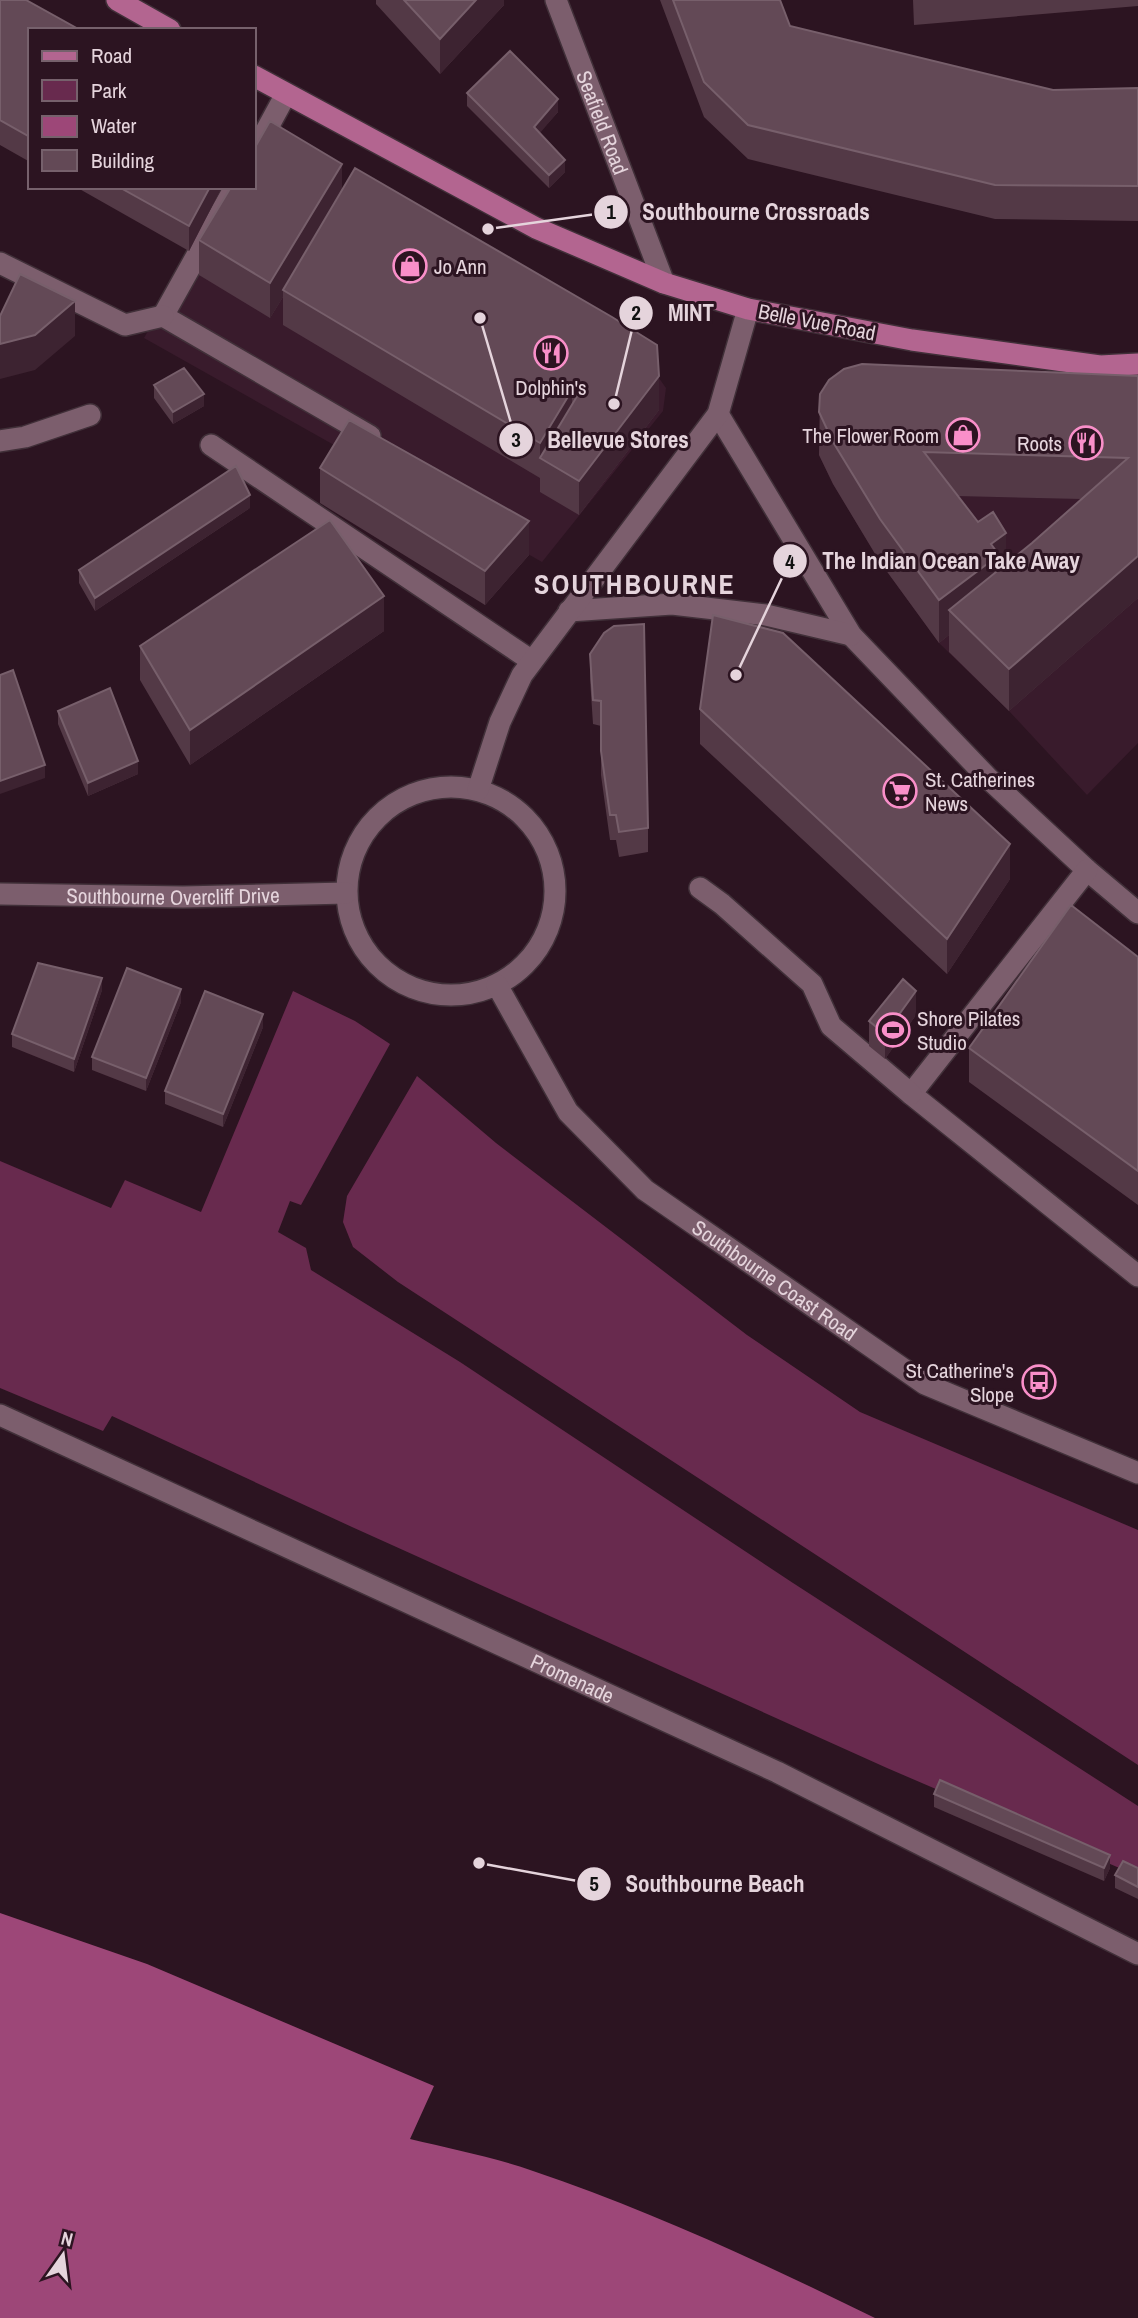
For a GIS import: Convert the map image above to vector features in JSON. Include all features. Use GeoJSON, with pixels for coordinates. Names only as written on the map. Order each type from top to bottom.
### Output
{"type":"FeatureCollection","features":[{"type":"Feature","properties":{"kind":"main road"},"geometry":{"type":"LineString","coordinates":[[117,0],[166,28]]}},
{"type":"Feature","properties":{"kind":"main road","name":"Belle Vue Road"},"geometry":{"type":"LineString","coordinates":[[256,77],[536,228],[664,283],[748,309],[912,340],[1100,366],[1138,364]]}},
{"type":"Feature","properties":{"kind":"street","name":"Seafield Road"},"geometry":{"type":"LineString","coordinates":[[556,0],[664,283]]}},
{"type":"Feature","properties":{"kind":"street"},"geometry":{"type":"LineString","coordinates":[[256,149],[286,94]]}},
{"type":"Feature","properties":{"kind":"street"},"geometry":{"type":"LineString","coordinates":[[163,316],[233,189]]}},
{"type":"Feature","properties":{"kind":"street"},"geometry":{"type":"LineString","coordinates":[[0,263],[125,325],[163,316],[386,444]]}},
{"type":"Feature","properties":{"kind":"street"},"geometry":{"type":"LineString","coordinates":[[478,790],[500,722],[522,675],[718,414],[748,309]]}},
{"type":"Feature","properties":{"kind":"street"},"geometry":{"type":"LineString","coordinates":[[718,414],[851,635],[989,779],[1087,870],[1138,913]]}},
{"type":"Feature","properties":{"kind":"street"},"geometry":{"type":"LineString","coordinates":[[0,441],[25,437],[90,415]]}},
{"type":"Feature","properties":{"kind":"street"},"geometry":{"type":"LineString","coordinates":[[211,445],[532,661]]}},
{"type":"Feature","properties":{"kind":"street"},"geometry":{"type":"LineString","coordinates":[[569,611],[672,604],[766,615],[851,635]]}},
{"type":"Feature","properties":{"kind":"street"},"geometry":{"type":"LineString","coordinates":[[445,787],[478,790],[510,805],[536,830],[552,863],[556,899],[546,934],[526,964],[497,985],[471,994],[444,995],[417,990],[389,975],[366,953],[352,924],[346,893],[351,861],[364,832],[386,809],[414,793],[445,787]]}},
{"type":"Feature","properties":{"kind":"street"},"geometry":{"type":"LineString","coordinates":[[911,1094],[1087,870]]}},
{"type":"Feature","properties":{"kind":"street"},"geometry":{"type":"LineString","coordinates":[[700,888],[722,904],[812,985],[831,1027],[1138,1276]]}},
{"type":"Feature","properties":{"kind":"street","name":"Southbourne Overcliff Drive"},"geometry":{"type":"LineString","coordinates":[[0,894],[183,897],[346,893]]}},
{"type":"Feature","properties":{"kind":"street","name":"Southbourne Coast Road"},"geometry":{"type":"LineString","coordinates":[[497,985],[568,1112],[645,1190],[925,1384],[1138,1473]]}},
{"type":"Feature","properties":{"kind":"street","name":"Promenade"},"geometry":{"type":"LineString","coordinates":[[0,1415],[777,1772],[1138,1954]]}},
{"type":"Feature","properties":{"kind":"shaded area"},"geometry":{"type":"Polygon","coordinates":[[[256,188],[654,371],[666,388],[663,411],[542,562],[144,338],[230,189],[256,188]]]}},
{"type":"Feature","properties":{"kind":"shaded area"},"geometry":{"type":"Polygon","coordinates":[[[1138,419],[1138,743],[1087,795],[1009,711],[939,643],[880,562],[833,484],[819,455],[820,436],[1138,419]]]}},
{"type":"Feature","properties":{"kind":"green space"},"geometry":{"type":"Polygon","coordinates":[[[293,991],[355,1021],[390,1044],[301,1205],[290,1201],[278,1232],[306,1248],[311,1270],[460,1362],[793,1583],[1138,1806],[1138,1876],[887,1768],[112,1416],[103,1431],[0,1388],[0,1161],[111,1208],[125,1180],[201,1212],[293,991]]]}},
{"type":"Feature","properties":{"kind":"green space"},"geometry":{"type":"Polygon","coordinates":[[[417,1076],[496,1143],[747,1335],[860,1412],[1138,1530],[1138,1765],[398,1282],[353,1247],[343,1222],[347,1196],[417,1076]]]}},
{"type":"Feature","properties":{"kind":"water"},"geometry":{"type":"Polygon","coordinates":[[[0,1913],[147,1964],[434,2086],[410,2139],[518,2166],[620,2203],[749,2258],[875,2318],[0,2318],[0,1913]]]}},
{"type":"Feature","properties":{"kind":"building"},"geometry":{"type":"Polygon","coordinates":[[[0,0],[26,0],[76,28],[28,28],[28,136],[0,120],[0,0]]]}},
{"type":"Feature","properties":{"kind":"building"},"geometry":{"type":"Polygon","coordinates":[[[404,0],[476,0],[440,39],[404,0]]]}},
{"type":"Feature","properties":{"kind":"building"},"geometry":{"type":"Polygon","coordinates":[[[673,0],[780,0],[790,26],[1053,90],[1138,88],[1138,186],[995,185],[748,125],[704,82],[673,0]]]}},
{"type":"Feature","properties":{"kind":"building"},"geometry":{"type":"Polygon","coordinates":[[[510,51],[558,99],[534,127],[565,160],[549,175],[467,93],[510,51]]]}},
{"type":"Feature","properties":{"kind":"building"},"geometry":{"type":"Polygon","coordinates":[[[270,121],[342,164],[270,283],[199,240],[230,189],[256,189],[256,146],[270,121]]]}},
{"type":"Feature","properties":{"kind":"building"},"geometry":{"type":"Polygon","coordinates":[[[355,168],[657,345],[659,376],[579,481],[540,458],[579,393],[572,390],[540,443],[283,290],[355,168]]]}},
{"type":"Feature","properties":{"kind":"building"},"geometry":{"type":"Polygon","coordinates":[[[123,189],[209,189],[189,226],[123,189]]]}},
{"type":"Feature","properties":{"kind":"building"},"geometry":{"type":"Polygon","coordinates":[[[20,274],[75,301],[35,335],[0,344],[0,316],[20,274]]]}},
{"type":"Feature","properties":{"kind":"building"},"geometry":{"type":"Polygon","coordinates":[[[862,364],[1138,376],[1138,556],[1009,669],[949,610],[1032,543],[1128,458],[924,452],[978,522],[993,512],[1006,533],[991,544],[999,555],[939,600],[880,519],[833,442],[819,412],[820,394],[829,380],[844,369],[862,364]]]}},
{"type":"Feature","properties":{"kind":"building"},"geometry":{"type":"Polygon","coordinates":[[[184,368],[204,394],[173,412],[154,385],[184,368]]]}},
{"type":"Feature","properties":{"kind":"building"},"geometry":{"type":"Polygon","coordinates":[[[349,420],[529,521],[485,571],[320,468],[349,420]]]}},
{"type":"Feature","properties":{"kind":"building"},"geometry":{"type":"Polygon","coordinates":[[[236,466],[250,495],[95,598],[79,570],[236,466]]]}},
{"type":"Feature","properties":{"kind":"building"},"geometry":{"type":"Polygon","coordinates":[[[330,520],[384,596],[190,730],[140,646],[330,520]]]}},
{"type":"Feature","properties":{"kind":"building"},"geometry":{"type":"Polygon","coordinates":[[[713,615],[783,633],[1010,844],[947,939],[700,709],[713,615]]]}},
{"type":"Feature","properties":{"kind":"building"},"geometry":{"type":"Polygon","coordinates":[[[644,624],[648,828],[619,832],[616,815],[610,815],[601,751],[601,701],[593,700],[590,654],[604,633],[614,626],[644,624]]]}},
{"type":"Feature","properties":{"kind":"building"},"geometry":{"type":"Polygon","coordinates":[[[13,670],[45,765],[0,781],[0,675],[13,670]]]}},
{"type":"Feature","properties":{"kind":"building"},"geometry":{"type":"Polygon","coordinates":[[[110,688],[138,761],[88,783],[58,711],[110,688]]]}},
{"type":"Feature","properties":{"kind":"building"},"geometry":{"type":"Polygon","coordinates":[[[1071,905],[1138,957],[1138,1171],[969,1048],[1071,905]]]}},
{"type":"Feature","properties":{"kind":"building"},"geometry":{"type":"Polygon","coordinates":[[[38,963],[102,978],[74,1059],[12,1034],[38,963]]]}},
{"type":"Feature","properties":{"kind":"building"},"geometry":{"type":"Polygon","coordinates":[[[127,968],[181,989],[146,1078],[92,1057],[127,968]]]}},
{"type":"Feature","properties":{"kind":"building"},"geometry":{"type":"Polygon","coordinates":[[[903,979],[916,991],[885,1034],[869,1021],[903,979]]]}},
{"type":"Feature","properties":{"kind":"building"},"geometry":{"type":"Polygon","coordinates":[[[205,991],[263,1014],[223,1114],[165,1091],[205,991]]]}},
{"type":"Feature","properties":{"kind":"building"},"geometry":{"type":"Polygon","coordinates":[[[940,1780],[1110,1855],[1104,1868],[934,1794],[940,1780]]]}},
{"type":"Feature","properties":{"kind":"building"},"geometry":{"type":"Polygon","coordinates":[[[1123,1861],[1138,1868],[1138,1887],[1115,1875],[1123,1861]]]}},
{"type":"Feature","properties":{"kind":"place","name":"Southbourne Crossroads"},"geometry":{"type":"Point","coordinates":[488,229]}},
{"type":"Feature","properties":{"kind":"place","name":"Jo Ann"},"geometry":{"type":"Point","coordinates":[410,266]}},
{"type":"Feature","properties":{"kind":"place","name":"Bellevue Stores"},"geometry":{"type":"Point","coordinates":[480,318]}},
{"type":"Feature","properties":{"kind":"place","name":"Dolphin's"},"geometry":{"type":"Point","coordinates":[551,353]}},
{"type":"Feature","properties":{"kind":"place","name":"MINT"},"geometry":{"type":"Point","coordinates":[614,404]}},
{"type":"Feature","properties":{"kind":"place","name":"The Flower Room"},"geometry":{"type":"Point","coordinates":[963,435]}},
{"type":"Feature","properties":{"kind":"place","name":"Roots"},"geometry":{"type":"Point","coordinates":[1086,443]}},
{"type":"Feature","properties":{"kind":"place","name":"The Indian Ocean Take Away"},"geometry":{"type":"Point","coordinates":[736,675]}},
{"type":"Feature","properties":{"kind":"place","name":"St. Catherines News"},"geometry":{"type":"Point","coordinates":[900,791]}},
{"type":"Feature","properties":{"kind":"place","name":"Shore Pilates Studio"},"geometry":{"type":"Point","coordinates":[893,1030]}},
{"type":"Feature","properties":{"kind":"place","name":"St Catherine's Slope"},"geometry":{"type":"Point","coordinates":[1039,1382]}},
{"type":"Feature","properties":{"kind":"place","name":"Southbourne Beach"},"geometry":{"type":"Point","coordinates":[479,1863]}},
{"type":"Feature","properties":{"kind":"district","name":"SOUTHBOURNE"},"geometry":{"type":"Point","coordinates":[635,584]}}]}
